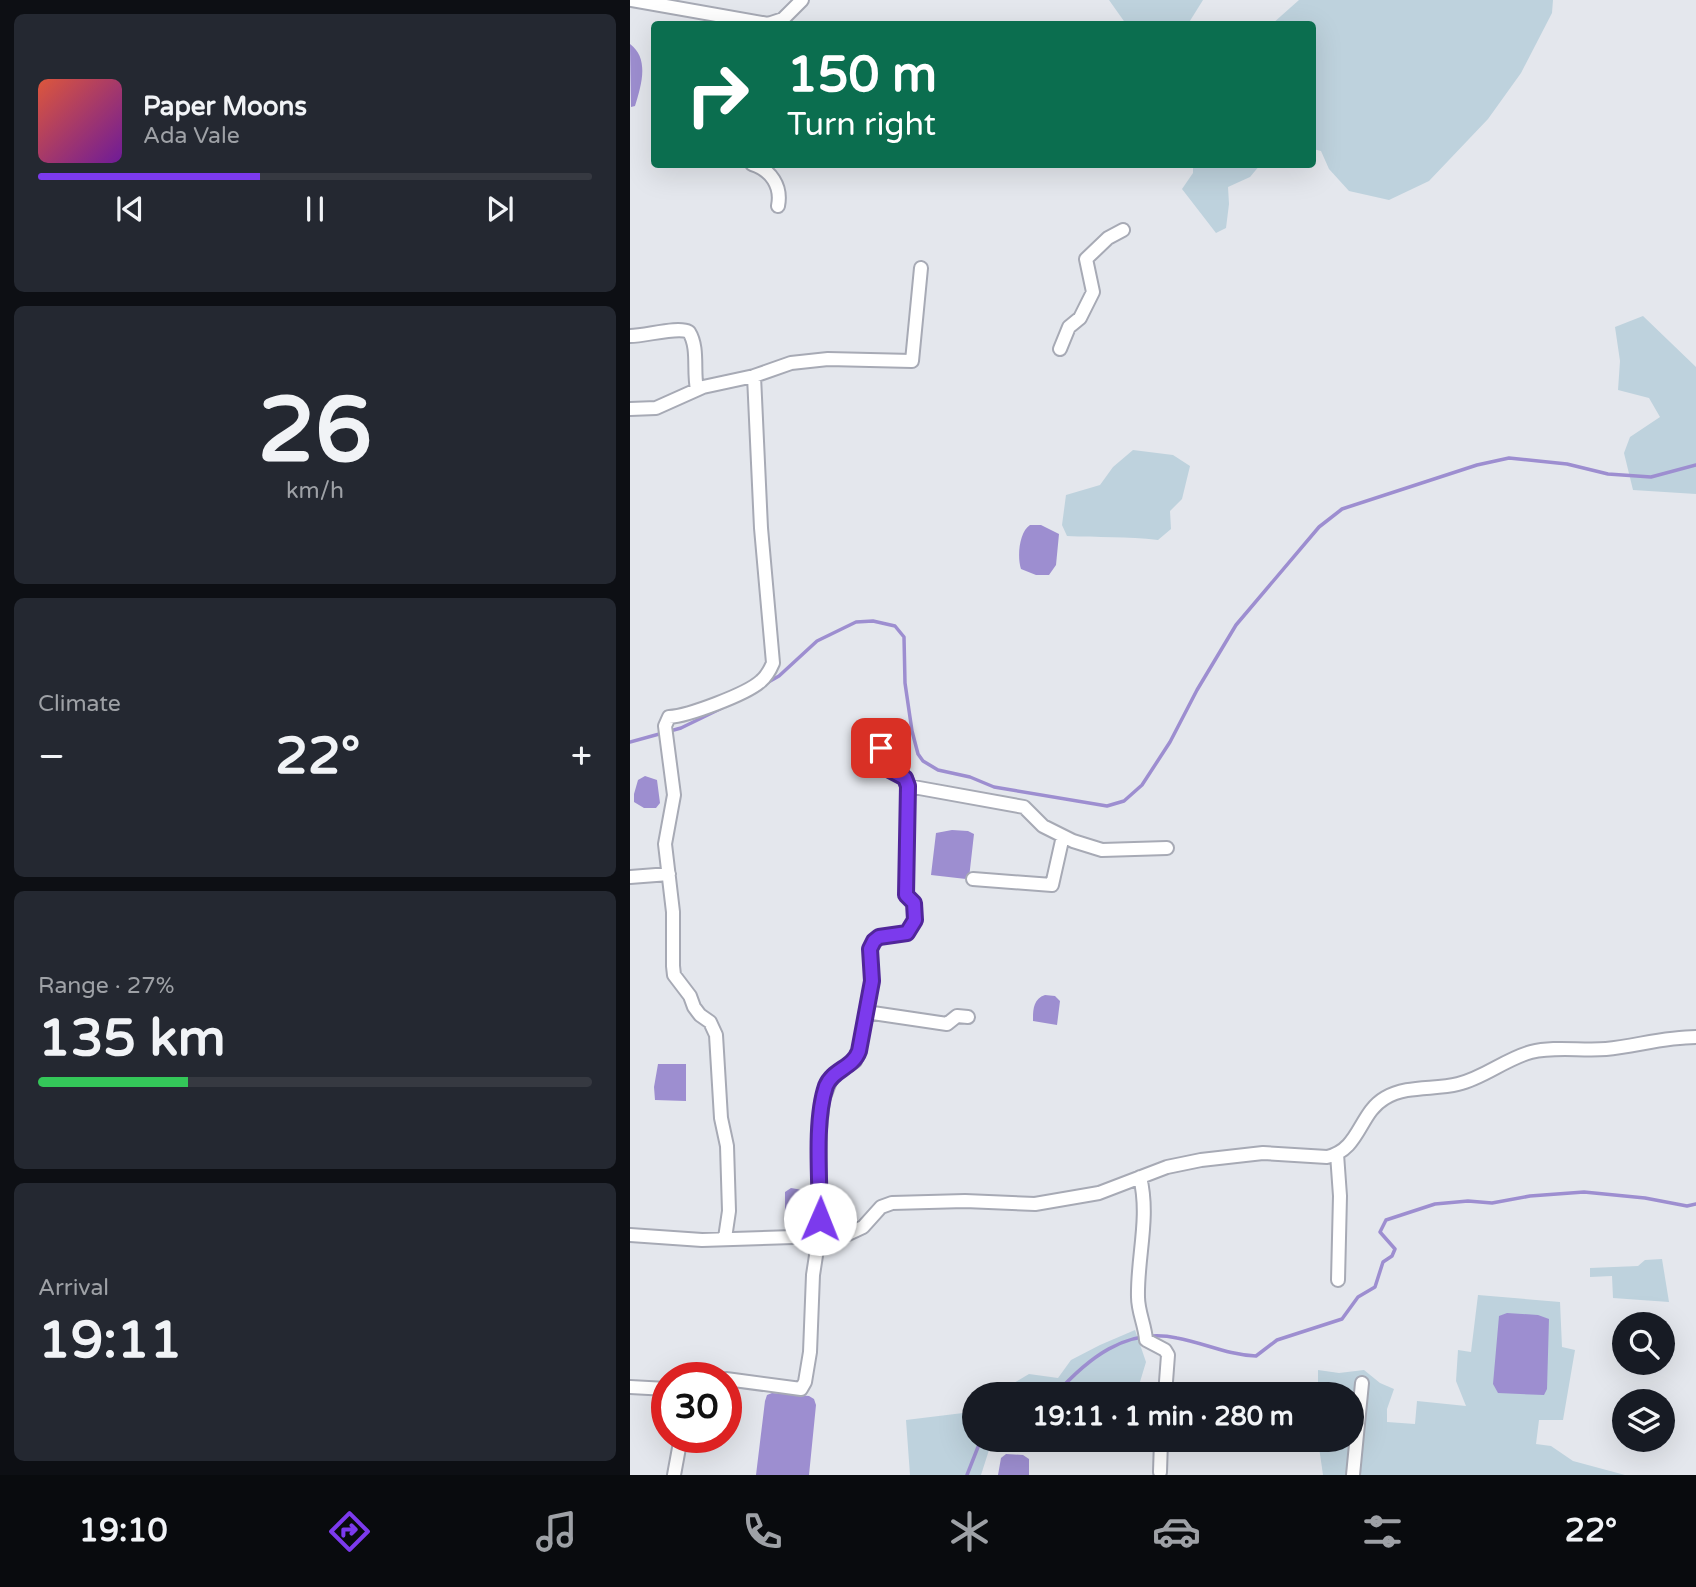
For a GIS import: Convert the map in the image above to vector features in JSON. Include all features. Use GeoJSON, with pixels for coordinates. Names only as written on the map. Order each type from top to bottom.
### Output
{"type":"FeatureCollection","features":[{"type":"Feature","properties":{"kind":"street"},"geometry":{"type":"LineString","coordinates":[[632,0],[732,21]]}},
{"type":"Feature","properties":{"kind":"street"},"geometry":{"type":"LineString","coordinates":[[777,21],[783,19],[802,0]]}},
{"type":"Feature","properties":{"kind":"street"},"geometry":{"type":"LineString","coordinates":[[758,168],[773,178],[779,193],[778,206]]}},
{"type":"Feature","properties":{"kind":"street"},"geometry":{"type":"LineString","coordinates":[[1060,349],[1069,327],[1080,318],[1093,292],[1086,259],[1108,238],[1124,230]]}},
{"type":"Feature","properties":{"kind":"street"},"geometry":{"type":"LineString","coordinates":[[630,409],[656,408],[697,389],[754,376],[778,366],[810,360],[912,361],[921,268]]}},
{"type":"Feature","properties":{"kind":"street"},"geometry":{"type":"LineString","coordinates":[[630,336],[674,330],[689,332],[693,339],[694,378],[697,389]]}},
{"type":"Feature","properties":{"kind":"street"},"geometry":{"type":"LineString","coordinates":[[726,1238],[729,1211],[727,1146],[721,1118],[716,1035],[710,1022],[700,1015],[674,975],[673,912],[665,833],[674,795],[665,726],[669,717],[698,711],[756,685],[769,673],[773,663],[761,528],[754,376]]}},
{"type":"Feature","properties":{"kind":"street"},"geometry":{"type":"LineString","coordinates":[[742,1381],[801,1389],[805,1382],[810,1352],[813,1275],[819,1236],[820,1129],[823,1100],[832,1076],[855,1061],[872,981],[870,949],[874,941],[879,937],[907,933],[915,920],[914,903],[906,895],[908,786],[905,778],[884,767],[881,748],[883,731]]}},
{"type":"Feature","properties":{"kind":"street"},"geometry":{"type":"LineString","coordinates":[[908,786],[1024,807],[1043,826],[1102,850],[1167,848]]}},
{"type":"Feature","properties":{"kind":"street"},"geometry":{"type":"LineString","coordinates":[[973,879],[1052,885],[1063,836]]}},
{"type":"Feature","properties":{"kind":"street"},"geometry":{"type":"LineString","coordinates":[[630,877],[669,874]]}},
{"type":"Feature","properties":{"kind":"street"},"geometry":{"type":"LineString","coordinates":[[866,1012],[947,1024],[957,1016],[968,1017]]}},
{"type":"Feature","properties":{"kind":"street"},"geometry":{"type":"LineString","coordinates":[[630,1235],[702,1240],[848,1234],[863,1227],[881,1207],[892,1203],[965,1201],[1035,1204],[1100,1194],[1167,1167],[1234,1156],[1263,1153],[1327,1157],[1336,1154],[1354,1140],[1376,1104],[1399,1092],[1471,1081],[1509,1061],[1542,1050],[1607,1049],[1669,1038],[1696,1037]]}},
{"type":"Feature","properties":{"kind":"street"},"geometry":{"type":"LineString","coordinates":[[1336,1154],[1340,1196],[1338,1280]]}},
{"type":"Feature","properties":{"kind":"street"},"geometry":{"type":"LineString","coordinates":[[1140,1177],[1143,1190],[1143,1237],[1138,1297],[1145,1335],[1165,1350],[1168,1356],[1166,1382]]}},
{"type":"Feature","properties":{"kind":"street"},"geometry":{"type":"LineString","coordinates":[[630,1387],[651,1388]]}},
{"type":"Feature","properties":{"kind":"street"},"geometry":{"type":"LineString","coordinates":[[1160,1472],[1161,1452]]}},
{"type":"Feature","properties":{"kind":"street"},"geometry":{"type":"LineString","coordinates":[[1353,1475],[1355,1452]]}},
{"type":"Feature","properties":{"kind":"street"},"geometry":{"type":"LineString","coordinates":[[674,1475],[678,1453]]}},
{"type":"Feature","properties":{"kind":"shaded area"},"geometry":{"type":"Polygon","coordinates":[[[1109,0],[1203,0],[1190,21],[1124,21],[1109,0]]]}},
{"type":"Feature","properties":{"kind":"shaded area"},"geometry":{"type":"Polygon","coordinates":[[[1299,0],[1553,0],[1552,13],[1521,73],[1488,119],[1429,181],[1389,200],[1349,191],[1329,169],[1321,151],[1316,150],[1316,21],[1275,21],[1299,0]]]}},
{"type":"Feature","properties":{"kind":"shaded area"},"geometry":{"type":"Polygon","coordinates":[[[630,44],[640,57],[642,65],[640,90],[635,106],[631,107],[630,44]]]}},
{"type":"Feature","properties":{"kind":"shaded area"},"geometry":{"type":"Polygon","coordinates":[[[1193,168],[1258,168],[1250,177],[1228,187],[1226,228],[1216,233],[1182,189],[1193,173],[1193,168]]]}},
{"type":"Feature","properties":{"kind":"shaded area"},"geometry":{"type":"Polygon","coordinates":[[[1643,316],[1696,367],[1696,494],[1633,490],[1624,453],[1630,437],[1660,417],[1649,398],[1618,390],[1620,361],[1615,327],[1643,316]]]}},
{"type":"Feature","properties":{"kind":"shaded area"},"geometry":{"type":"Polygon","coordinates":[[[1133,450],[1173,455],[1190,466],[1182,499],[1170,511],[1171,529],[1158,540],[1067,536],[1062,525],[1066,495],[1100,485],[1113,467],[1133,450]]]}},
{"type":"Feature","properties":{"kind":"shaded area"},"geometry":{"type":"Polygon","coordinates":[[[1030,525],[1041,525],[1059,534],[1056,565],[1049,575],[1036,575],[1021,569],[1020,545],[1023,533],[1030,525]]]}},
{"type":"Feature","properties":{"kind":"shaded area"},"geometry":{"type":"Polygon","coordinates":[[[645,776],[657,780],[660,803],[656,808],[644,808],[634,802],[638,780],[645,776]]]}},
{"type":"Feature","properties":{"kind":"shaded area"},"geometry":{"type":"Polygon","coordinates":[[[952,830],[974,834],[969,878],[966,879],[931,875],[936,833],[952,830]]]}},
{"type":"Feature","properties":{"kind":"shaded area"},"geometry":{"type":"Polygon","coordinates":[[[1045,995],[1055,996],[1060,1001],[1057,1025],[1033,1021],[1036,1002],[1045,995]]]}},
{"type":"Feature","properties":{"kind":"shaded area"},"geometry":{"type":"Polygon","coordinates":[[[658,1064],[686,1064],[686,1101],[655,1100],[658,1064]]]}},
{"type":"Feature","properties":{"kind":"shaded area"},"geometry":{"type":"Polygon","coordinates":[[[791,1188],[808,1191],[808,1215],[805,1218],[789,1217],[785,1212],[785,1192],[791,1188]]]}},
{"type":"Feature","properties":{"kind":"shaded area"},"geometry":{"type":"Polygon","coordinates":[[[1662,1259],[1669,1302],[1613,1298],[1612,1276],[1590,1277],[1590,1268],[1638,1266],[1645,1260],[1662,1259]]]}},
{"type":"Feature","properties":{"kind":"shaded area"},"geometry":{"type":"Polygon","coordinates":[[[1478,1295],[1560,1302],[1562,1347],[1575,1350],[1563,1420],[1539,1420],[1536,1444],[1551,1446],[1573,1461],[1625,1475],[1323,1475],[1320,1452],[1364,1452],[1364,1382],[1318,1382],[1318,1370],[1339,1373],[1364,1370],[1380,1383],[1394,1389],[1387,1409],[1387,1422],[1415,1424],[1417,1401],[1466,1406],[1456,1381],[1458,1350],[1471,1352],[1478,1295]]]}},
{"type":"Feature","properties":{"kind":"shaded area"},"geometry":{"type":"Polygon","coordinates":[[[1507,1313],[1538,1315],[1549,1319],[1547,1389],[1544,1395],[1498,1393],[1493,1384],[1499,1316],[1507,1313]]]}},
{"type":"Feature","properties":{"kind":"shaded area"},"geometry":{"type":"Polygon","coordinates":[[[1135,1330],[1146,1362],[1140,1382],[1016,1382],[1029,1374],[1058,1378],[1071,1360],[1135,1330]]]}},
{"type":"Feature","properties":{"kind":"shaded area"},"geometry":{"type":"Polygon","coordinates":[[[772,1393],[809,1396],[814,1399],[816,1405],[809,1475],[756,1475],[765,1401],[767,1395],[772,1393]]]}},
{"type":"Feature","properties":{"kind":"shaded area"},"geometry":{"type":"Polygon","coordinates":[[[962,1413],[962,1452],[988,1452],[981,1475],[910,1475],[906,1420],[962,1413]]]}},
{"type":"Feature","properties":{"kind":"shaded area"},"geometry":{"type":"Polygon","coordinates":[[[1006,1454],[1023,1455],[1029,1459],[1029,1475],[998,1475],[1001,1458],[1006,1454]]]}},
{"type":"Feature","properties":{"kind":"waterway"},"geometry":{"type":"LineString","coordinates":[[765,684],[779,676],[817,641],[856,622],[873,621],[895,626],[904,637],[905,683],[912,731],[918,754],[923,761],[938,770],[970,777],[994,787],[1107,806],[1124,801],[1142,785],[1170,742],[1236,625],[1319,527],[1342,509],[1477,465],[1509,458],[1567,464],[1608,474],[1651,477],[1696,465]]}},
{"type":"Feature","properties":{"kind":"waterway"},"geometry":{"type":"LineString","coordinates":[[630,742],[681,728],[722,708]]}},
{"type":"Feature","properties":{"kind":"waterway"},"geometry":{"type":"LineString","coordinates":[[1067,1382],[1094,1358],[1124,1342],[1141,1337],[1177,1338],[1256,1356],[1277,1340],[1342,1319],[1358,1297],[1375,1287],[1383,1262],[1392,1256],[1395,1249],[1380,1232],[1386,1220],[1435,1204],[1468,1201],[1492,1203],[1530,1196],[1584,1192],[1645,1198],[1687,1206],[1696,1204]]}},
{"type":"Feature","properties":{"kind":"waterway"},"geometry":{"type":"LineString","coordinates":[[967,1475],[976,1452]]}},
{"type":"Feature","properties":{"kind":"route"},"geometry":{"type":"LineString","coordinates":[[820,1219],[820,1129],[826,1086],[832,1076],[855,1061],[859,1051],[872,981],[870,949],[874,941],[879,937],[907,933],[915,920],[914,903],[906,895],[908,786],[905,778],[884,767],[881,748]]}}]}
